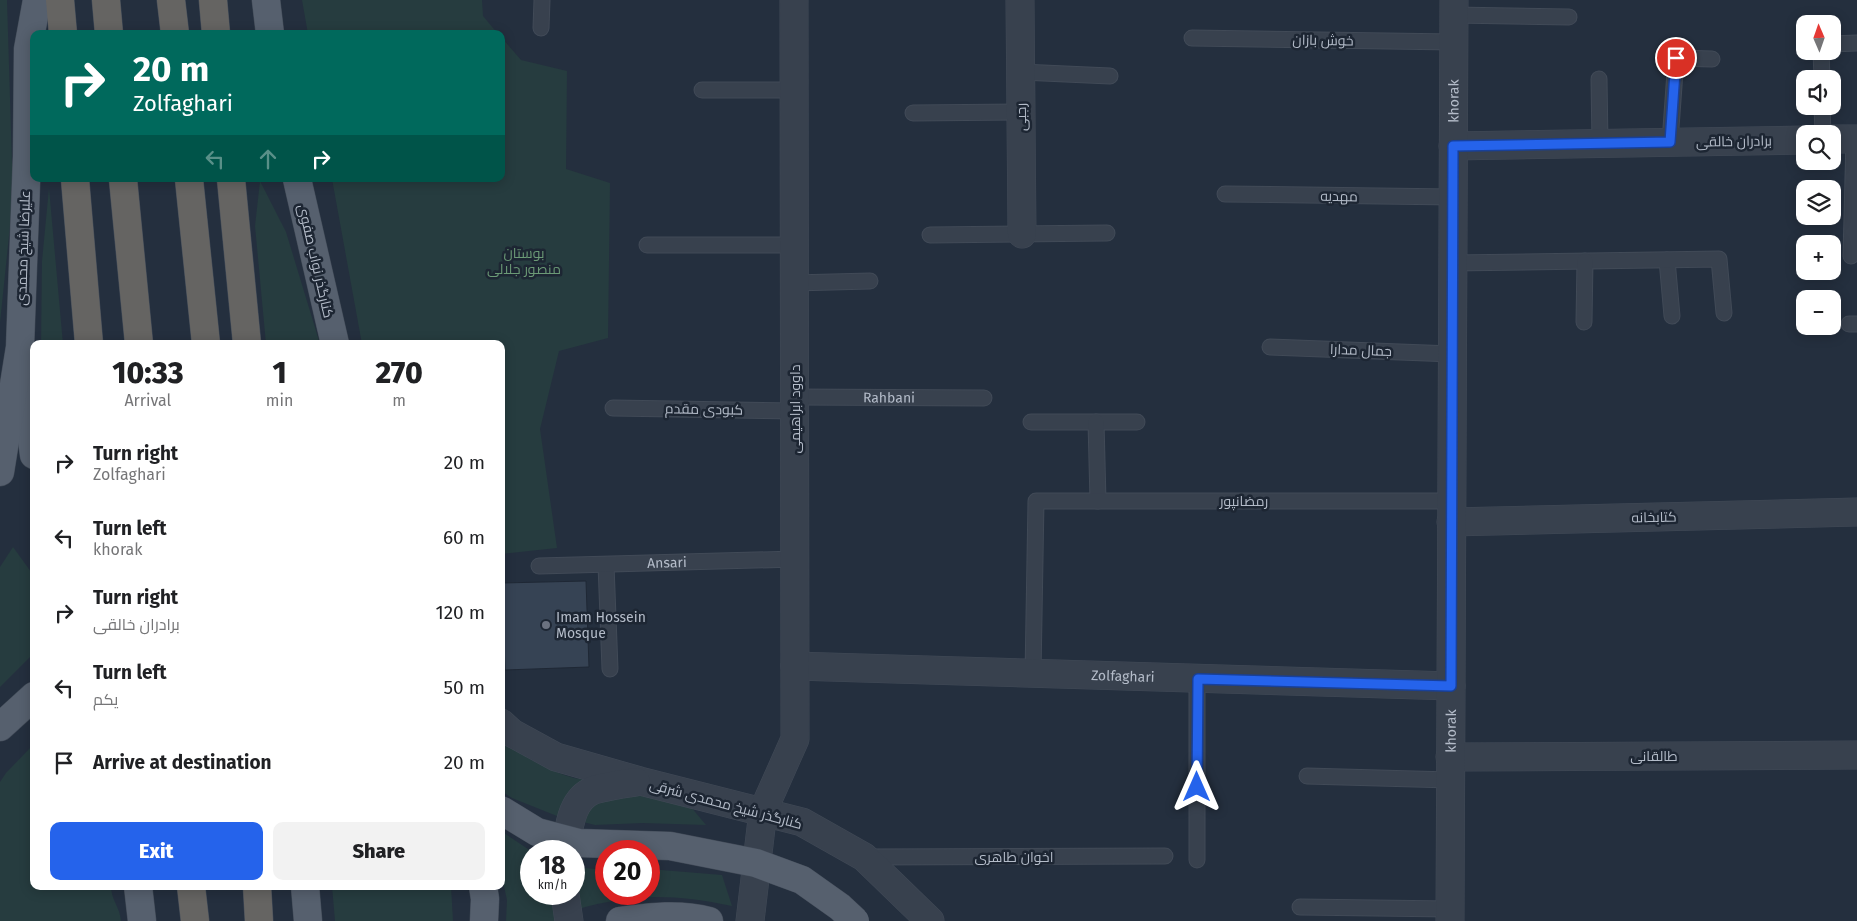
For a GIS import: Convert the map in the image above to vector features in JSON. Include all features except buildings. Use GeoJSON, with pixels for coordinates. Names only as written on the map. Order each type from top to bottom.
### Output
{"type":"FeatureCollection","features":[{"type":"Feature","properties":{"kind":"highway"},"geometry":{"type":"LineString","coordinates":[[60,0],[63,30]]}},
{"type":"Feature","properties":{"kind":"highway"},"geometry":{"type":"LineString","coordinates":[[106,0],[109,30]]}},
{"type":"Feature","properties":{"kind":"highway"},"geometry":{"type":"LineString","coordinates":[[171,0],[174,30]]}},
{"type":"Feature","properties":{"kind":"highway"},"geometry":{"type":"LineString","coordinates":[[75,182],[89,340]]}},
{"type":"Feature","properties":{"kind":"highway"},"geometry":{"type":"LineString","coordinates":[[123,182],[139,340]]}},
{"type":"Feature","properties":{"kind":"highway"},"geometry":{"type":"LineString","coordinates":[[189,182],[206,340]]}},
{"type":"Feature","properties":{"kind":"highway"},"geometry":{"type":"LineString","coordinates":[[231,182],[247,340]]}},
{"type":"Feature","properties":{"kind":"highway"},"geometry":{"type":"LineString","coordinates":[[191,890],[195,921]]}},
{"type":"Feature","properties":{"kind":"highway"},"geometry":{"type":"LineString","coordinates":[[256,890],[259,921]]}},
{"type":"Feature","properties":{"kind":"main road","name":"علیرضا شیخ محمدی"},"geometry":{"type":"LineString","coordinates":[[31,30],[36,0]]}},
{"type":"Feature","properties":{"kind":"main road"},"geometry":{"type":"LineString","coordinates":[[266,0],[270,30]]}},
{"type":"Feature","properties":{"kind":"main road","name":"علیرضا شیخ محمدی"},"geometry":{"type":"LineString","coordinates":[[20,347],[27,156],[28,49],[30,37]]}},
{"type":"Feature","properties":{"kind":"main road","name":"کنارگذر نواب صفوی"},"geometry":{"type":"LineString","coordinates":[[298,182],[335,340]]}},
{"type":"Feature","properties":{"kind":"main road"},"geometry":{"type":"LineString","coordinates":[[20,347],[30,424]]}},
{"type":"Feature","properties":{"kind":"main road"},"geometry":{"type":"LineString","coordinates":[[0,472],[20,347]]}},
{"type":"Feature","properties":{"kind":"main road"},"geometry":{"type":"LineString","coordinates":[[0,727],[30,700]]}},
{"type":"Feature","properties":{"kind":"main road"},"geometry":{"type":"LineString","coordinates":[[505,812],[537,832],[579,843],[670,846],[756,863],[802,880],[840,907],[855,921]]}},
{"type":"Feature","properties":{"kind":"main road"},"geometry":{"type":"LineString","coordinates":[[138,890],[142,921]]}},
{"type":"Feature","properties":{"kind":"main road"},"geometry":{"type":"LineString","coordinates":[[304,890],[308,921]]}},
{"type":"Feature","properties":{"kind":"main road"},"geometry":{"type":"LineString","coordinates":[[484,890],[484,921]]}},
{"type":"Feature","properties":{"kind":"main road"},"geometry":{"type":"LineString","coordinates":[[620,921],[656,916],[694,917],[709,921]]}},
{"type":"Feature","properties":{"kind":"street","name":"داوود ابراهیمی"},"geometry":{"type":"LineString","coordinates":[[750,921],[763,811],[795,739],[794,0]]}},
{"type":"Feature","properties":{"kind":"street","name":"رجبی"},"geometry":{"type":"LineString","coordinates":[[1020,0],[1022,234]]}},
{"type":"Feature","properties":{"kind":"street","name":"khorak"},"geometry":{"type":"LineString","coordinates":[[1450,915],[1454,8]]}},
{"type":"Feature","properties":{"kind":"street","name":"برادران خالقی"},"geometry":{"type":"LineString","coordinates":[[1453,146],[1796,140]]}},
{"type":"Feature","properties":{"kind":"street","name":"کتابخانه"},"geometry":{"type":"LineString","coordinates":[[1451,512],[1857,512]]}},
{"type":"Feature","properties":{"kind":"street","name":"Zolfaghari"},"geometry":{"type":"LineString","coordinates":[[795,666],[1451,686]]}},
{"type":"Feature","properties":{"kind":"street","name":"کنارگذر شیخ محمدی شرقی"},"geometry":{"type":"LineString","coordinates":[[505,727],[512,733],[556,757],[640,781],[802,822],[864,857],[930,921]]}},
{"type":"Feature","properties":{"kind":"street","name":"طالقانی"},"geometry":{"type":"LineString","coordinates":[[1450,769],[1857,755]]}},
{"type":"Feature","properties":{"kind":"street"},"geometry":{"type":"LineString","coordinates":[[567,840],[570,819],[578,802],[592,791],[640,781]]}},
{"type":"Feature","properties":{"kind":"street"},"geometry":{"type":"LineString","coordinates":[[567,905],[569,921]]}},
{"type":"Feature","properties":{"kind":"lane"},"geometry":{"type":"LineString","coordinates":[[540,28],[542,0]]}},
{"type":"Feature","properties":{"kind":"lane"},"geometry":{"type":"LineString","coordinates":[[1454,8],[1569,17]]}},
{"type":"Feature","properties":{"kind":"lane","name":"خوش بازان"},"geometry":{"type":"LineString","coordinates":[[1192,38],[1454,42]]}},
{"type":"Feature","properties":{"kind":"lane"},"geometry":{"type":"LineString","coordinates":[[1841,44],[1857,43]]}},
{"type":"Feature","properties":{"kind":"lane"},"geometry":{"type":"LineString","coordinates":[[1670,142],[1676,58],[1712,59]]}},
{"type":"Feature","properties":{"kind":"lane"},"geometry":{"type":"LineString","coordinates":[[1021,72],[1110,76]]}},
{"type":"Feature","properties":{"kind":"lane"},"geometry":{"type":"LineString","coordinates":[[1599,79],[1600,143]]}},
{"type":"Feature","properties":{"kind":"lane"},"geometry":{"type":"LineString","coordinates":[[702,90],[794,90]]}},
{"type":"Feature","properties":{"kind":"lane"},"geometry":{"type":"LineString","coordinates":[[914,113],[1021,112]]}},
{"type":"Feature","properties":{"kind":"lane"},"geometry":{"type":"LineString","coordinates":[[1848,139],[1851,256]]}},
{"type":"Feature","properties":{"kind":"lane","name":"مهدیه"},"geometry":{"type":"LineString","coordinates":[[1225,194],[1453,197]]}},
{"type":"Feature","properties":{"kind":"lane"},"geometry":{"type":"LineString","coordinates":[[930,235],[1107,233]]}},
{"type":"Feature","properties":{"kind":"lane"},"geometry":{"type":"LineString","coordinates":[[648,245],[795,245]]}},
{"type":"Feature","properties":{"kind":"lane"},"geometry":{"type":"LineString","coordinates":[[1453,263],[1719,259],[1724,313]]}},
{"type":"Feature","properties":{"kind":"lane"},"geometry":{"type":"LineString","coordinates":[[1667,260],[1672,316]]}},
{"type":"Feature","properties":{"kind":"lane"},"geometry":{"type":"LineString","coordinates":[[1584,322],[1585,261]]}},
{"type":"Feature","properties":{"kind":"lane"},"geometry":{"type":"LineString","coordinates":[[794,283],[870,281]]}},
{"type":"Feature","properties":{"kind":"lane","name":"جمال مدارا"},"geometry":{"type":"LineString","coordinates":[[1270,347],[1452,354]]}},
{"type":"Feature","properties":{"kind":"lane","name":"Rahbani"},"geometry":{"type":"LineString","coordinates":[[795,404],[984,398]]}},
{"type":"Feature","properties":{"kind":"lane","name":"کبودی مقدم"},"geometry":{"type":"LineString","coordinates":[[613,408],[795,404]]}},
{"type":"Feature","properties":{"kind":"lane"},"geometry":{"type":"LineString","coordinates":[[1031,422],[1137,422]]}},
{"type":"Feature","properties":{"kind":"lane"},"geometry":{"type":"LineString","coordinates":[[1096,422],[1098,501]]}},
{"type":"Feature","properties":{"kind":"lane","name":"رمضانپور"},"geometry":{"type":"LineString","coordinates":[[1033,674],[1036,501],[1098,501],[1451,512]]}},
{"type":"Feature","properties":{"kind":"lane","name":"Ansari"},"geometry":{"type":"LineString","coordinates":[[539,566],[795,559]]}},
{"type":"Feature","properties":{"kind":"lane"},"geometry":{"type":"LineString","coordinates":[[606,564],[610,669]]}},
{"type":"Feature","properties":{"kind":"lane"},"geometry":{"type":"LineString","coordinates":[[1197,860],[1198,679]]}},
{"type":"Feature","properties":{"kind":"lane"},"geometry":{"type":"LineString","coordinates":[[1307,776],[1450,769]]}},
{"type":"Feature","properties":{"kind":"lane","name":"اخوان طاهری"},"geometry":{"type":"LineString","coordinates":[[864,857],[1165,856]]}},
{"type":"Feature","properties":{"kind":"lane"},"geometry":{"type":"LineString","coordinates":[[1300,907],[1450,915]]}},
{"type":"Feature","properties":{"kind":"green space"},"geometry":{"type":"Polygon","coordinates":[[[0,0],[7,0],[13,197],[0,323],[0,0]]]}},
{"type":"Feature","properties":{"kind":"green space"},"geometry":{"type":"Polygon","coordinates":[[[302,0],[482,0],[483,16],[495,30],[307,30],[302,0]]]}},
{"type":"Feature","properties":{"kind":"green space","name":"بوستان منصور جلالی"},"geometry":{"type":"Polygon","coordinates":[[[505,42],[521,60],[567,71],[566,169],[610,183],[608,338],[559,351],[540,429],[557,548],[505,554],[505,340],[361,340],[333,182],[505,182],[505,42]]]}},
{"type":"Feature","properties":{"kind":"green space"},"geometry":{"type":"Polygon","coordinates":[[[261,182],[286,232],[319,340],[266,340],[255,226],[261,182]]]}},
{"type":"Feature","properties":{"kind":"green space"},"geometry":{"type":"Polygon","coordinates":[[[49,188],[63,340],[41,340],[42,261],[49,188]]]}},
{"type":"Feature","properties":{"kind":"green space"},"geometry":{"type":"Polygon","coordinates":[[[13,547],[30,570],[30,657],[0,687],[0,567],[13,547]]]}},
{"type":"Feature","properties":{"kind":"green space"},"geometry":{"type":"Polygon","coordinates":[[[505,744],[536,762],[564,775],[582,779],[605,780],[562,818],[505,794],[505,744]]]}},
{"type":"Feature","properties":{"kind":"green space"},"geometry":{"type":"Polygon","coordinates":[[[30,748],[30,890],[111,890],[121,921],[0,921],[0,782],[30,748]]]}},
{"type":"Feature","properties":{"kind":"green space"},"geometry":{"type":"Polygon","coordinates":[[[626,793],[685,800],[706,825],[642,823],[595,825],[579,821],[590,805],[626,793]]]}},
{"type":"Feature","properties":{"kind":"green space"},"geometry":{"type":"Polygon","coordinates":[[[505,834],[520,844],[520,905],[557,905],[558,921],[506,921],[505,834]]]}},
{"type":"Feature","properties":{"kind":"green space"},"geometry":{"type":"Polygon","coordinates":[[[585,868],[595,869],[595,904],[575,910],[575,905],[585,905],[585,868]]]}},
{"type":"Feature","properties":{"kind":"green space"},"geometry":{"type":"Polygon","coordinates":[[[660,870],[722,875],[732,906],[690,899],[660,897],[660,870]]]}},
{"type":"Feature","properties":{"kind":"green space"},"geometry":{"type":"Polygon","coordinates":[[[332,890],[451,890],[453,921],[335,921],[332,890]]]}},
{"type":"Feature","properties":{"kind":"place","name":"Imam Hossein Mosque"},"geometry":{"type":"Point","coordinates":[546,625]}},
{"type":"Feature","properties":{"kind":"route"},"geometry":{"type":"LineString","coordinates":[[1197,787],[1198,679],[1451,686],[1453,146],[1670,142],[1676,58]]}}]}
